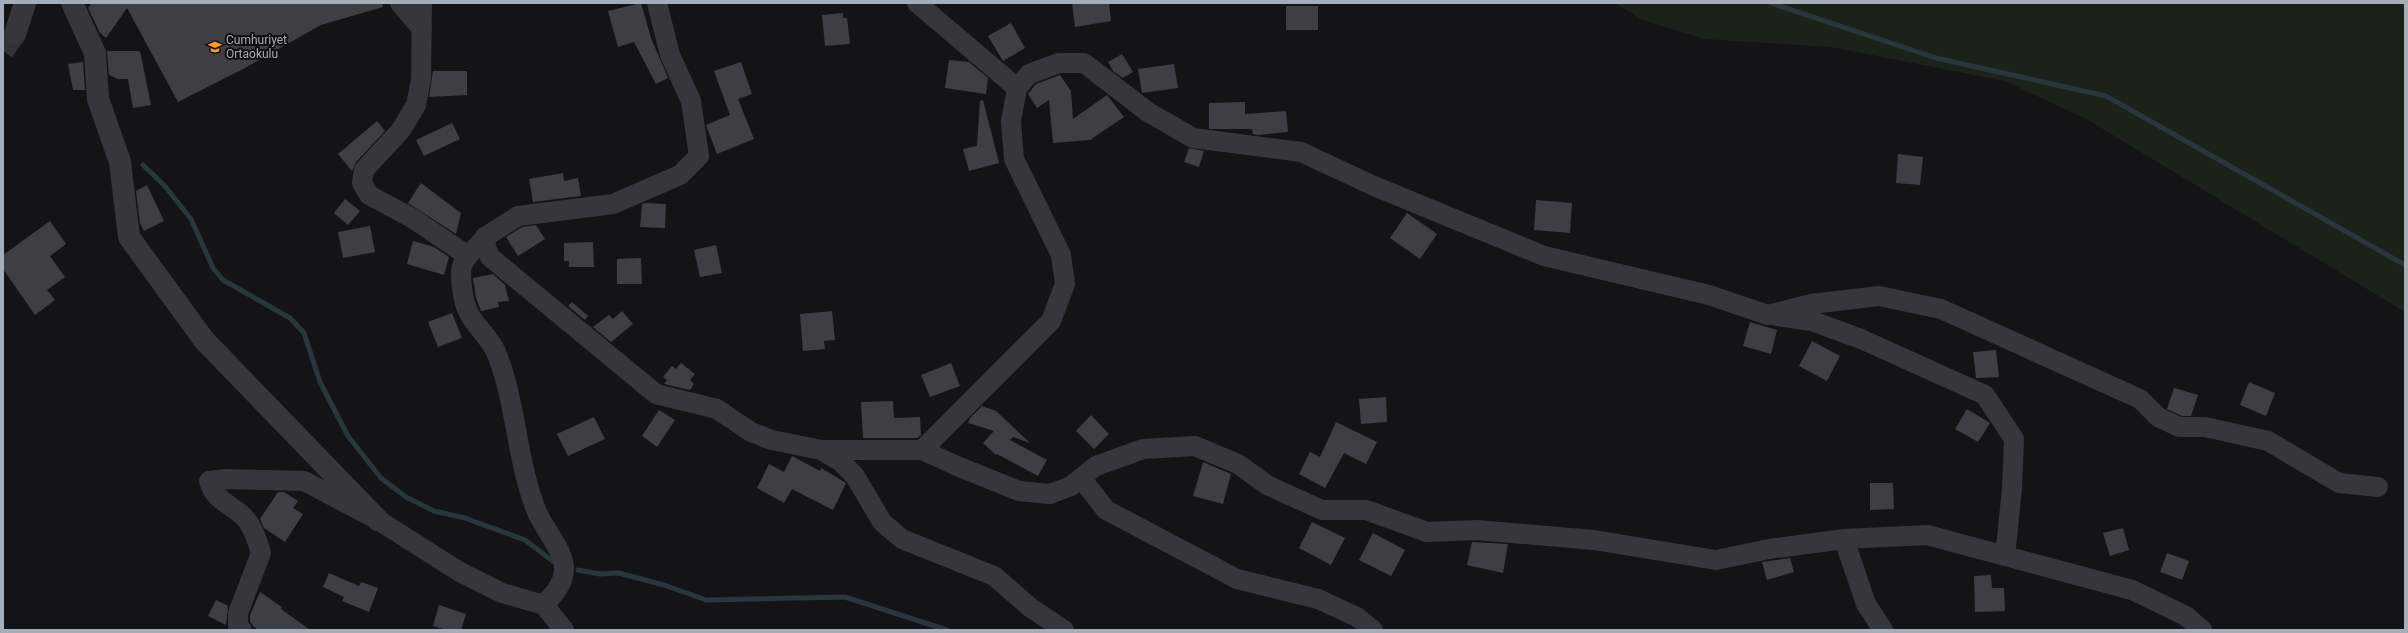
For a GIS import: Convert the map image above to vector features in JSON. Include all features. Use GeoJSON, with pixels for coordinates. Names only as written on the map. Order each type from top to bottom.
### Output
{"type":"FeatureCollection","features":[{"type":"Feature","properties":{"kind":"street"},"geometry":{"type":"LineString","coordinates":[[15,34],[25,3]]}},
{"type":"Feature","properties":{"kind":"street"},"geometry":{"type":"LineString","coordinates":[[72,3],[95,53],[98,99],[120,162],[129,237],[204,340],[378,520]]}},
{"type":"Feature","properties":{"kind":"street"},"geometry":{"type":"LineString","coordinates":[[400,3],[422,29]]}},
{"type":"Feature","properties":{"kind":"street"},"geometry":{"type":"LineString","coordinates":[[422,3],[421,80],[416,105],[401,130],[364,170],[362,182],[369,195],[412,218],[468,256]]}},
{"type":"Feature","properties":{"kind":"street"},"geometry":{"type":"LineString","coordinates":[[544,605],[558,591],[564,569],[561,554],[548,535],[537,512],[526,479],[509,390],[495,350],[467,309],[461,273],[463,260],[485,237],[518,216],[613,204],[680,175],[699,156],[691,101],[670,55],[657,3]]}},
{"type":"Feature","properties":{"kind":"street"},"geometry":{"type":"LineString","coordinates":[[917,3],[1017,88]]}},
{"type":"Feature","properties":{"kind":"street"},"geometry":{"type":"LineString","coordinates":[[922,450],[1051,321],[1065,284],[1061,255],[1014,159],[1011,121],[1017,88],[1029,74],[1059,63],[1084,64],[1148,112],[1193,138],[1302,152],[1374,186],[1544,256],[1709,296],[1768,314],[1812,321],[1861,339],[1985,395],[2014,439],[2012,490],[2005,556]]}},
{"type":"Feature","properties":{"kind":"street"},"geometry":{"type":"LineString","coordinates":[[485,237],[486,247],[490,257],[656,394],[717,409],[751,432],[772,440],[821,450],[922,450],[956,466],[1019,491],[1050,494],[1071,486],[1096,466],[1143,449],[1195,446],[1238,464],[1267,484],[1322,510],[1366,510],[1427,532],[1476,530],[1594,540],[1716,560],[1769,549],[1844,539],[1927,535],[2132,590],[2186,616],[2202,630]]}},
{"type":"Feature","properties":{"kind":"street"},"geometry":{"type":"LineString","coordinates":[[1768,314],[1811,304],[1879,296],[1941,309],[2140,399],[2158,417],[2179,427],[2205,427],[2268,440],[2339,483],[2378,486]]}},
{"type":"Feature","properties":{"kind":"street"},"geometry":{"type":"LineString","coordinates":[[821,450],[841,462],[856,476],[882,522],[902,539],[994,576],[1031,608],[1064,630]]}},
{"type":"Feature","properties":{"kind":"street"},"geometry":{"type":"LineString","coordinates":[[1081,478],[1106,510],[1237,579],[1318,599],[1357,617],[1373,630]]}},
{"type":"Feature","properties":{"kind":"street"},"geometry":{"type":"LineString","coordinates":[[242,630],[238,626],[238,612],[261,553],[255,534],[243,517],[223,502],[212,490],[209,481],[227,479],[304,481],[378,520],[460,572],[502,593],[544,605],[564,630]]}},
{"type":"Feature","properties":{"kind":"street"},"geometry":{"type":"LineString","coordinates":[[1844,539],[1866,604],[1883,630]]}},
{"type":"Feature","properties":{"kind":"shaded area"},"geometry":{"type":"Polygon","coordinates":[[[1615,3],[2405,3],[2405,312],[2088,120],[2005,81],[1831,47],[1704,39],[1640,19],[1615,3]]]}},
{"type":"Feature","properties":{"kind":"building","name":"Cumhuriyet Ortaokulu"},"geometry":{"type":"Polygon","coordinates":[[[92,3],[382,3],[383,7],[321,25],[243,69],[178,102],[127,8],[106,38],[100,33],[88,8],[92,3]]]}},
{"type":"Feature","properties":{"kind":"building"},"geometry":{"type":"Polygon","coordinates":[[[641,3],[651,38],[668,78],[656,84],[634,42],[618,47],[608,11],[641,3]]]}},
{"type":"Feature","properties":{"kind":"building"},"geometry":{"type":"Polygon","coordinates":[[[1072,3],[1109,3],[1111,21],[1075,27],[1072,3]]]}},
{"type":"Feature","properties":{"kind":"building"},"geometry":{"type":"Polygon","coordinates":[[[1286,6],[1318,6],[1318,30],[1286,30],[1286,6]]]}},
{"type":"Feature","properties":{"kind":"building"},"geometry":{"type":"Polygon","coordinates":[[[843,13],[843,18],[847,18],[850,44],[825,46],[822,15],[843,13]]]}},
{"type":"Feature","properties":{"kind":"building"},"geometry":{"type":"Polygon","coordinates":[[[1011,23],[1025,48],[1003,61],[988,36],[1011,23]]]}},
{"type":"Feature","properties":{"kind":"building"},"geometry":{"type":"Polygon","coordinates":[[[107,51],[140,51],[151,105],[133,108],[128,79],[118,79],[109,75],[107,51]]]}},
{"type":"Feature","properties":{"kind":"building"},"geometry":{"type":"Polygon","coordinates":[[[1122,54],[1133,72],[1123,78],[1114,72],[1108,62],[1122,54]]]}},
{"type":"Feature","properties":{"kind":"building"},"geometry":{"type":"Polygon","coordinates":[[[949,60],[969,62],[988,78],[986,94],[945,88],[949,60]]]}},
{"type":"Feature","properties":{"kind":"building"},"geometry":{"type":"Polygon","coordinates":[[[83,62],[85,90],[73,90],[68,64],[83,62]]]}},
{"type":"Feature","properties":{"kind":"building"},"geometry":{"type":"Polygon","coordinates":[[[741,62],[752,94],[738,99],[754,139],[717,154],[706,125],[730,115],[714,71],[741,62]]]}},
{"type":"Feature","properties":{"kind":"building"},"geometry":{"type":"Polygon","coordinates":[[[1174,64],[1178,88],[1142,93],[1138,69],[1174,64]]]}},
{"type":"Feature","properties":{"kind":"building"},"geometry":{"type":"Polygon","coordinates":[[[433,71],[467,71],[467,95],[429,97],[433,71]]]}},
{"type":"Feature","properties":{"kind":"building"},"geometry":{"type":"Polygon","coordinates":[[[1060,75],[1071,91],[1073,119],[1107,95],[1124,117],[1090,140],[1053,143],[1049,100],[1037,108],[1028,94],[1036,84],[1060,75]]]}},
{"type":"Feature","properties":{"kind":"building"},"geometry":{"type":"Polygon","coordinates":[[[983,100],[999,163],[969,171],[963,149],[977,146],[980,101],[983,100]]]}},
{"type":"Feature","properties":{"kind":"building"},"geometry":{"type":"Polygon","coordinates":[[[1245,102],[1245,114],[1286,111],[1288,132],[1258,135],[1253,134],[1252,129],[1209,129],[1209,103],[1245,102]]]}},
{"type":"Feature","properties":{"kind":"building"},"geometry":{"type":"Polygon","coordinates":[[[377,121],[385,131],[356,162],[352,171],[338,154],[377,121]]]}},
{"type":"Feature","properties":{"kind":"building"},"geometry":{"type":"Polygon","coordinates":[[[452,123],[460,139],[424,156],[416,140],[452,123]]]}},
{"type":"Feature","properties":{"kind":"building"},"geometry":{"type":"Polygon","coordinates":[[[1189,148],[1204,151],[1199,167],[1184,162],[1189,148]]]}},
{"type":"Feature","properties":{"kind":"building"},"geometry":{"type":"Polygon","coordinates":[[[1898,154],[1923,157],[1920,185],[1896,183],[1898,154]]]}},
{"type":"Feature","properties":{"kind":"building"},"geometry":{"type":"Polygon","coordinates":[[[563,173],[564,181],[578,178],[581,196],[533,202],[529,179],[563,173]]]}},
{"type":"Feature","properties":{"kind":"building"},"geometry":{"type":"Polygon","coordinates":[[[421,183],[461,213],[456,234],[408,203],[421,183]]]}},
{"type":"Feature","properties":{"kind":"building"},"geometry":{"type":"Polygon","coordinates":[[[147,185],[164,221],[144,231],[140,223],[136,191],[147,185]]]}},
{"type":"Feature","properties":{"kind":"building"},"geometry":{"type":"Polygon","coordinates":[[[345,199],[360,211],[348,225],[334,213],[345,199]]]}},
{"type":"Feature","properties":{"kind":"building"},"geometry":{"type":"Polygon","coordinates":[[[1536,200],[1572,203],[1570,233],[1534,230],[1536,200]]]}},
{"type":"Feature","properties":{"kind":"building"},"geometry":{"type":"Polygon","coordinates":[[[642,204],[666,204],[665,228],[640,227],[642,204]]]}},
{"type":"Feature","properties":{"kind":"building"},"geometry":{"type":"Polygon","coordinates":[[[1407,213],[1437,234],[1420,259],[1390,238],[1407,213]]]}},
{"type":"Feature","properties":{"kind":"building"},"geometry":{"type":"Polygon","coordinates":[[[50,221],[66,244],[50,256],[65,277],[47,290],[55,300],[35,315],[3,269],[3,255],[50,221]]]}},
{"type":"Feature","properties":{"kind":"building"},"geometry":{"type":"Polygon","coordinates":[[[536,225],[545,239],[518,256],[506,237],[522,227],[536,225]]]}},
{"type":"Feature","properties":{"kind":"building"},"geometry":{"type":"Polygon","coordinates":[[[370,226],[375,252],[343,258],[338,232],[370,226]]]}},
{"type":"Feature","properties":{"kind":"building"},"geometry":{"type":"Polygon","coordinates":[[[413,241],[434,247],[449,257],[444,275],[407,264],[413,241]]]}},
{"type":"Feature","properties":{"kind":"building"},"geometry":{"type":"Polygon","coordinates":[[[593,242],[594,267],[569,267],[569,261],[564,261],[564,243],[593,242]]]}},
{"type":"Feature","properties":{"kind":"building"},"geometry":{"type":"Polygon","coordinates":[[[716,245],[722,273],[700,277],[694,250],[716,245]]]}},
{"type":"Feature","properties":{"kind":"building"},"geometry":{"type":"Polygon","coordinates":[[[641,258],[642,284],[617,284],[617,259],[641,258]]]}},
{"type":"Feature","properties":{"kind":"building"},"geometry":{"type":"Polygon","coordinates":[[[493,274],[505,285],[509,301],[498,302],[499,307],[481,311],[476,298],[473,278],[493,274]]]}},
{"type":"Feature","properties":{"kind":"building"},"geometry":{"type":"Polygon","coordinates":[[[572,302],[588,316],[585,320],[568,306],[572,302]]]}},
{"type":"Feature","properties":{"kind":"building"},"geometry":{"type":"Polygon","coordinates":[[[622,311],[633,324],[611,342],[593,327],[609,315],[613,319],[622,311]]]}},
{"type":"Feature","properties":{"kind":"building"},"geometry":{"type":"Polygon","coordinates":[[[832,311],[835,340],[824,341],[825,349],[803,351],[800,314],[832,311]]]}},
{"type":"Feature","properties":{"kind":"building"},"geometry":{"type":"Polygon","coordinates":[[[452,313],[462,338],[438,347],[428,322],[452,313]]]}},
{"type":"Feature","properties":{"kind":"building"},"geometry":{"type":"Polygon","coordinates":[[[1750,322],[1777,330],[1771,354],[1743,346],[1750,322]]]}},
{"type":"Feature","properties":{"kind":"building"},"geometry":{"type":"Polygon","coordinates":[[[1812,341],[1840,356],[1827,381],[1799,366],[1812,341]]]}},
{"type":"Feature","properties":{"kind":"building"},"geometry":{"type":"Polygon","coordinates":[[[1996,350],[1999,377],[1976,378],[1973,352],[1996,350]]]}},
{"type":"Feature","properties":{"kind":"building"},"geometry":{"type":"Polygon","coordinates":[[[681,363],[695,374],[690,380],[694,384],[690,390],[664,384],[667,380],[663,377],[672,366],[676,369],[681,363]]]}},
{"type":"Feature","properties":{"kind":"building"},"geometry":{"type":"Polygon","coordinates":[[[951,363],[960,386],[930,397],[921,375],[951,363]]]}},
{"type":"Feature","properties":{"kind":"building"},"geometry":{"type":"Polygon","coordinates":[[[2249,382],[2275,393],[2266,416],[2240,405],[2249,382]]]}},
{"type":"Feature","properties":{"kind":"building"},"geometry":{"type":"Polygon","coordinates":[[[2174,388],[2198,395],[2191,416],[2182,416],[2167,409],[2174,388]]]}},
{"type":"Feature","properties":{"kind":"building"},"geometry":{"type":"Polygon","coordinates":[[[1386,397],[1387,422],[1361,424],[1359,399],[1386,397]]]}},
{"type":"Feature","properties":{"kind":"building"},"geometry":{"type":"Polygon","coordinates":[[[893,401],[894,418],[920,417],[921,435],[917,438],[863,438],[861,402],[893,401]]]}},
{"type":"Feature","properties":{"kind":"building"},"geometry":{"type":"Polygon","coordinates":[[[982,406],[996,411],[1030,443],[1013,437],[1010,440],[1047,460],[1038,476],[997,454],[996,455],[983,443],[994,431],[968,423],[970,418],[982,406]]]}},
{"type":"Feature","properties":{"kind":"building"},"geometry":{"type":"Polygon","coordinates":[[[1967,409],[1990,423],[1978,442],[1955,429],[1967,409]]]}},
{"type":"Feature","properties":{"kind":"building"},"geometry":{"type":"Polygon","coordinates":[[[659,410],[675,420],[657,447],[642,436],[659,410]]]}},
{"type":"Feature","properties":{"kind":"building"},"geometry":{"type":"Polygon","coordinates":[[[1091,415],[1109,434],[1094,449],[1076,431],[1091,415]]]}},
{"type":"Feature","properties":{"kind":"building"},"geometry":{"type":"Polygon","coordinates":[[[594,417],[605,439],[568,456],[557,434],[594,417]]]}},
{"type":"Feature","properties":{"kind":"building"},"geometry":{"type":"Polygon","coordinates":[[[1336,422],[1377,442],[1366,464],[1344,453],[1325,488],[1299,474],[1310,452],[1320,457],[1336,422]]]}},
{"type":"Feature","properties":{"kind":"building"},"geometry":{"type":"Polygon","coordinates":[[[792,456],[820,471],[821,468],[846,483],[833,510],[792,489],[784,503],[757,488],[769,464],[784,472],[792,456]]]}},
{"type":"Feature","properties":{"kind":"building"},"geometry":{"type":"Polygon","coordinates":[[[1203,462],[1231,474],[1223,504],[1193,496],[1203,462]]]}},
{"type":"Feature","properties":{"kind":"building"},"geometry":{"type":"Polygon","coordinates":[[[1870,483],[1893,483],[1894,509],[1870,510],[1870,483]]]}},
{"type":"Feature","properties":{"kind":"building"},"geometry":{"type":"Polygon","coordinates":[[[278,492],[284,492],[298,501],[293,508],[303,514],[285,542],[264,528],[260,519],[278,492]]]}},
{"type":"Feature","properties":{"kind":"building"},"geometry":{"type":"Polygon","coordinates":[[[1312,522],[1345,538],[1331,565],[1299,548],[1312,522]]]}},
{"type":"Feature","properties":{"kind":"building"},"geometry":{"type":"Polygon","coordinates":[[[2123,528],[2129,550],[2110,556],[2103,533],[2123,528]]]}},
{"type":"Feature","properties":{"kind":"building"},"geometry":{"type":"Polygon","coordinates":[[[1373,533],[1405,550],[1391,576],[1359,560],[1373,533]]]}},
{"type":"Feature","properties":{"kind":"building"},"geometry":{"type":"Polygon","coordinates":[[[1472,542],[1508,544],[1503,573],[1467,565],[1472,542]]]}},
{"type":"Feature","properties":{"kind":"building"},"geometry":{"type":"Polygon","coordinates":[[[2167,553],[2189,561],[2182,580],[2160,572],[2167,553]]]}},
{"type":"Feature","properties":{"kind":"building"},"geometry":{"type":"Polygon","coordinates":[[[1790,558],[1794,572],[1767,580],[1762,562],[1790,558]]]}},
{"type":"Feature","properties":{"kind":"building"},"geometry":{"type":"Polygon","coordinates":[[[329,573],[359,586],[361,582],[378,588],[369,612],[342,601],[344,597],[323,587],[329,573]]]}},
{"type":"Feature","properties":{"kind":"building"},"geometry":{"type":"Polygon","coordinates":[[[1991,575],[1992,588],[2004,588],[2005,611],[1975,612],[1974,576],[1991,575]]]}},
{"type":"Feature","properties":{"kind":"building"},"geometry":{"type":"Polygon","coordinates":[[[260,592],[282,607],[281,609],[310,630],[258,630],[250,621],[250,615],[260,592]]]}},
{"type":"Feature","properties":{"kind":"building"},"geometry":{"type":"Polygon","coordinates":[[[216,600],[228,606],[226,625],[208,616],[216,600]]]}},
{"type":"Feature","properties":{"kind":"building"},"geometry":{"type":"Polygon","coordinates":[[[439,605],[466,614],[461,630],[446,630],[433,626],[439,605]]]}},
{"type":"Feature","properties":{"kind":"waterway"},"geometry":{"type":"LineString","coordinates":[[1771,3],[1936,58],[2106,96],[2405,265]]}},
{"type":"Feature","properties":{"kind":"waterway"},"geometry":{"type":"LineString","coordinates":[[143,165],[164,185],[191,219],[213,268],[223,280],[290,318],[304,333],[320,382],[348,436],[381,478],[406,497],[434,511],[465,518],[525,540],[554,562]]}},
{"type":"Feature","properties":{"kind":"waterway"},"geometry":{"type":"LineString","coordinates":[[578,570],[600,574],[619,573],[667,586],[706,600],[845,597],[947,630]]}},
{"type":"Feature","properties":{"kind":"tunnel"},"geometry":{"type":"LineString","coordinates":[[3,51],[15,34]]}},
{"type":"Feature","properties":{"kind":"place","name":"Cumhuriyet Ortaokulu"},"geometry":{"type":"Point","coordinates":[215,47]}}]}
